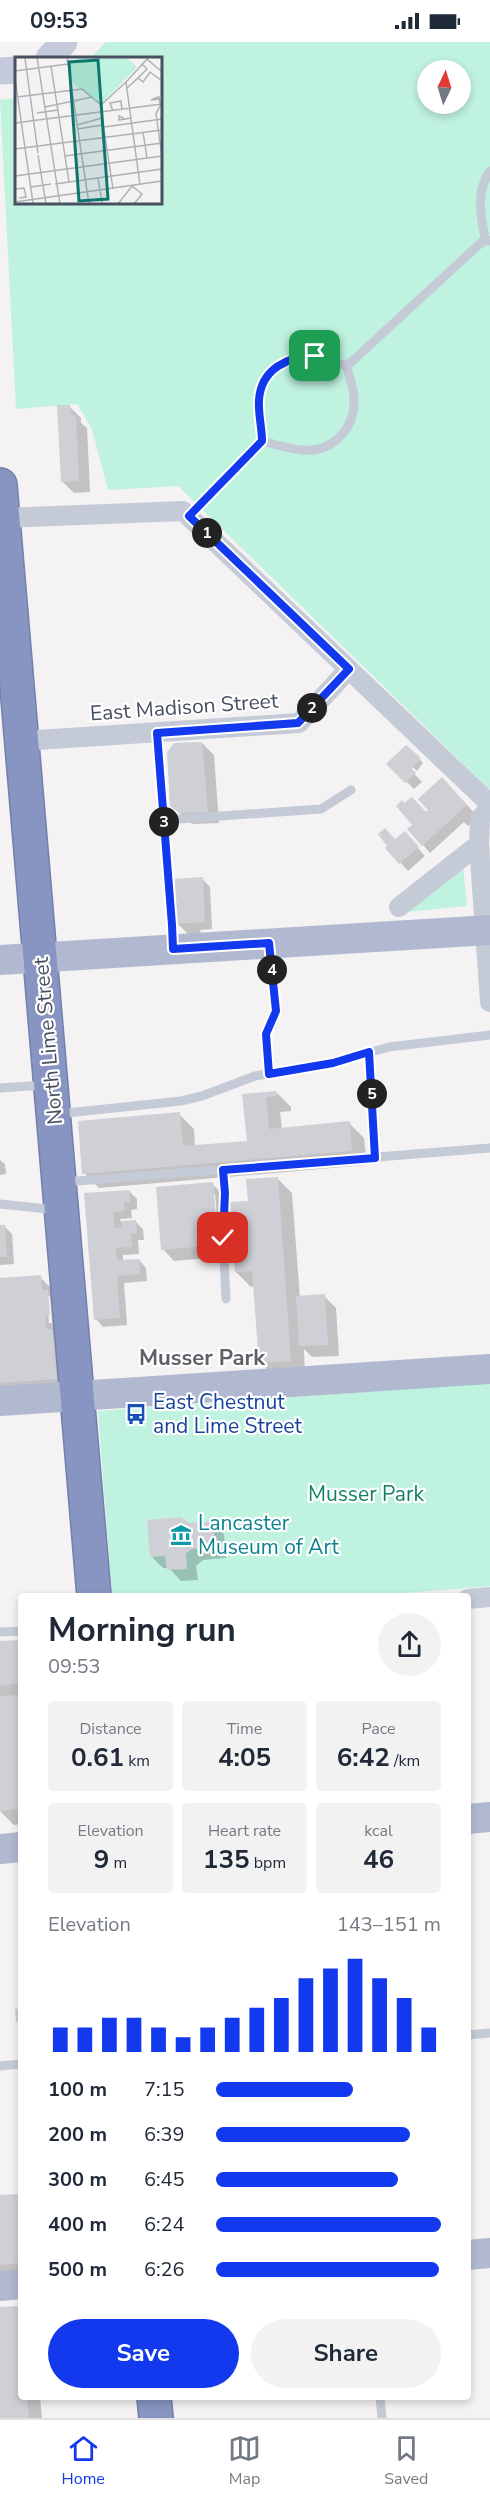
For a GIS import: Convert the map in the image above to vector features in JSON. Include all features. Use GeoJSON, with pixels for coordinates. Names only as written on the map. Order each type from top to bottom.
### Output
{"type":"FeatureCollection","features":[{"type":"Feature","properties":{"kind":"highway","name":"North Lime Street"},"geometry":{"type":"LineString","coordinates":[[0,485],[16,742],[41,958],[94,1593]]}},
{"type":"Feature","properties":{"kind":"highway"},"geometry":{"type":"LineString","coordinates":[[154,2400],[156,2418]]}},
{"type":"Feature","properties":{"kind":"main road"},"geometry":{"type":"LineString","coordinates":[[0,960],[487,930]]}},
{"type":"Feature","properties":{"kind":"main road"},"geometry":{"type":"LineString","coordinates":[[0,1401],[490,1369]]}},
{"type":"Feature","properties":{"kind":"main road"},"geometry":{"type":"LineString","coordinates":[[471,1819],[490,1817]]}},
{"type":"Feature","properties":{"kind":"main road"},"geometry":{"type":"LineString","coordinates":[[0,1849],[18,1847]]}},
{"type":"Feature","properties":{"kind":"main road"},"geometry":{"type":"LineString","coordinates":[[471,2254],[490,2253]]}},
{"type":"Feature","properties":{"kind":"main road"},"geometry":{"type":"LineString","coordinates":[[0,2286],[18,2284]]}},
{"type":"Feature","properties":{"kind":"street"},"geometry":{"type":"LineString","coordinates":[[50,57],[64,42]]}},
{"type":"Feature","properties":{"kind":"street"},"geometry":{"type":"LineString","coordinates":[[0,71],[15,70]]}},
{"type":"Feature","properties":{"kind":"street"},"geometry":{"type":"LineString","coordinates":[[1,518],[183,511],[490,805],[480,819],[479,844],[487,930],[490,1002]]}},
{"type":"Feature","properties":{"kind":"street","name":"East Madison Street"},"geometry":{"type":"LineString","coordinates":[[16,742],[298,723],[349,669]]}},
{"type":"Feature","properties":{"kind":"street"},"geometry":{"type":"LineString","coordinates":[[399,907],[479,844]]}},
{"type":"Feature","properties":{"kind":"street"},"geometry":{"type":"LineString","coordinates":[[471,1599],[490,1597]]}},
{"type":"Feature","properties":{"kind":"lane"},"geometry":{"type":"LineString","coordinates":[[347,366],[488,240],[480,200],[481,187],[490,171]]}},
{"type":"Feature","properties":{"kind":"lane"},"geometry":{"type":"LineString","coordinates":[[189,516],[262,441],[259,398],[263,383],[272,370],[285,361],[299,356],[315,356],[347,366]]}},
{"type":"Feature","properties":{"kind":"lane"},"geometry":{"type":"LineString","coordinates":[[262,441],[305,451],[321,449],[336,442],[346,430],[353,416],[355,400],[347,366]]}},
{"type":"Feature","properties":{"kind":"lane"},"geometry":{"type":"LineString","coordinates":[[157,733],[173,949]]}},
{"type":"Feature","properties":{"kind":"lane"},"geometry":{"type":"LineString","coordinates":[[164,820],[321,809],[351,790]]}},
{"type":"Feature","properties":{"kind":"lane"},"geometry":{"type":"LineString","coordinates":[[269,943],[276,1011],[266,1034],[269,1074]]}},
{"type":"Feature","properties":{"kind":"lane"},"geometry":{"type":"LineString","coordinates":[[0,1088],[53,1099],[181,1101],[269,1074],[324,1065],[397,1046],[490,1035]]}},
{"type":"Feature","properties":{"kind":"lane"},"geometry":{"type":"LineString","coordinates":[[369,1052],[375,1158]]}},
{"type":"Feature","properties":{"kind":"lane"},"geometry":{"type":"LineString","coordinates":[[0,1204],[223,1170],[490,1148]]}},
{"type":"Feature","properties":{"kind":"lane"},"geometry":{"type":"LineString","coordinates":[[223,1170],[226,1299]]}},
{"type":"Feature","properties":{"kind":"lane"},"geometry":{"type":"LineString","coordinates":[[0,1632],[18,1631]]}},
{"type":"Feature","properties":{"kind":"lane"},"geometry":{"type":"LineString","coordinates":[[471,2035],[490,2033]]}},
{"type":"Feature","properties":{"kind":"lane"},"geometry":{"type":"LineString","coordinates":[[0,2066],[18,2064]]}},
{"type":"Feature","properties":{"kind":"lane"},"geometry":{"type":"LineString","coordinates":[[380,2400],[382,2418]]}},
{"type":"Feature","properties":{"kind":"green space"},"geometry":{"type":"Polygon","coordinates":[[[106,42],[490,42],[490,790],[178,486],[108,490],[92,429],[77,404],[16,409],[0,100],[15,98],[15,204],[162,204],[162,57],[91,57],[106,42]]]}},
{"type":"Feature","properties":{"kind":"green space"},"geometry":{"type":"Polygon","coordinates":[[[463,866],[467,906],[406,912],[463,866]]]}},
{"type":"Feature","properties":{"kind":"green space","name":"Musser Park"},"geometry":{"type":"Polygon","coordinates":[[[490,1383],[490,1586],[405,1593],[112,1593],[98,1411],[490,1383]]]}},
{"type":"Feature","properties":{"kind":"building"},"geometry":{"type":"Polygon","coordinates":[[[57,405],[70,405],[71,415],[76,415],[79,481],[61,482],[57,405]]]}},
{"type":"Feature","properties":{"kind":"building"},"geometry":{"type":"Polygon","coordinates":[[[202,742],[208,812],[179,813],[170,806],[167,752],[174,743],[202,742]]]}},
{"type":"Feature","properties":{"kind":"building"},"geometry":{"type":"Polygon","coordinates":[[[406,745],[421,758],[412,769],[416,773],[405,783],[386,764],[406,745]]]}},
{"type":"Feature","properties":{"kind":"building"},"geometry":{"type":"Polygon","coordinates":[[[442,777],[467,805],[422,846],[407,829],[412,825],[396,806],[402,800],[404,803],[412,797],[426,812],[428,810],[418,799],[442,777]]]}},
{"type":"Feature","properties":{"kind":"building"},"geometry":{"type":"Polygon","coordinates":[[[385,828],[395,839],[405,831],[419,847],[399,864],[385,848],[387,846],[378,834],[385,828]]]}},
{"type":"Feature","properties":{"kind":"building"},"geometry":{"type":"Polygon","coordinates":[[[203,877],[205,922],[176,924],[175,879],[203,877]]]}},
{"type":"Feature","properties":{"kind":"building"},"geometry":{"type":"Polygon","coordinates":[[[276,1091],[277,1096],[266,1097],[269,1129],[350,1121],[352,1151],[82,1174],[78,1121],[180,1112],[183,1146],[247,1141],[242,1094],[276,1091]]]}},
{"type":"Feature","properties":{"kind":"building"},"geometry":{"type":"Polygon","coordinates":[[[278,1177],[291,1361],[259,1363],[252,1271],[235,1272],[230,1202],[248,1201],[246,1179],[278,1177]]]}},
{"type":"Feature","properties":{"kind":"building"},"geometry":{"type":"Polygon","coordinates":[[[213,1182],[218,1245],[161,1250],[156,1187],[213,1182]]]}},
{"type":"Feature","properties":{"kind":"building"},"geometry":{"type":"Polygon","coordinates":[[[130,1190],[130,1202],[124,1202],[125,1211],[113,1212],[115,1228],[122,1227],[122,1221],[136,1220],[137,1233],[131,1233],[132,1247],[116,1248],[117,1260],[139,1259],[140,1274],[117,1276],[120,1318],[94,1320],[84,1193],[130,1190]]]}},
{"type":"Feature","properties":{"kind":"building"},"geometry":{"type":"Polygon","coordinates":[[[0,1225],[5,1225],[7,1257],[0,1257],[0,1225]]]}},
{"type":"Feature","properties":{"kind":"building"},"geometry":{"type":"Polygon","coordinates":[[[41,1275],[42,1290],[48,1290],[50,1315],[45,1316],[46,1329],[52,1329],[57,1379],[0,1383],[0,1278],[41,1275]]]}},
{"type":"Feature","properties":{"kind":"building"},"geometry":{"type":"Polygon","coordinates":[[[325,1294],[328,1345],[299,1346],[296,1296],[325,1294]]]}},
{"type":"Feature","properties":{"kind":"building","name":"Lancaster Museum of Art"},"geometry":{"type":"Polygon","coordinates":[[[181,1517],[189,1523],[213,1521],[215,1547],[191,1549],[186,1554],[187,1569],[167,1570],[165,1556],[150,1557],[147,1520],[181,1517]]]}},
{"type":"Feature","properties":{"kind":"building"},"geometry":{"type":"Polygon","coordinates":[[[18,1640],[18,1683],[0,1686],[0,1641],[18,1640]]]}},
{"type":"Feature","properties":{"kind":"building"},"geometry":{"type":"Polygon","coordinates":[[[18,1695],[18,1809],[0,1811],[0,1696],[18,1695]]]}},
{"type":"Feature","properties":{"kind":"building"},"geometry":{"type":"Polygon","coordinates":[[[18,2008],[18,2022],[16,2022],[15,2009],[18,2008]]]}},
{"type":"Feature","properties":{"kind":"building"},"geometry":{"type":"Polygon","coordinates":[[[18,2194],[18,2263],[0,2265],[0,2195],[18,2194]]]}},
{"type":"Feature","properties":{"kind":"building"},"geometry":{"type":"Polygon","coordinates":[[[18,2306],[18,2400],[27,2400],[29,2418],[0,2418],[0,2307],[18,2306]]]}},
{"type":"Feature","properties":{"kind":"place","name":"East Chestnut and Lime Street"},"geometry":{"type":"Point","coordinates":[136,1414]}},
{"type":"Feature","properties":{"kind":"place","name":"Lancaster Museum of Art"},"geometry":{"type":"Point","coordinates":[181,1535]}},
{"type":"Feature","properties":{"kind":"district","name":"Musser Park"},"geometry":{"type":"Point","coordinates":[202,1357]}},
{"type":"Feature","properties":{"kind":"route"},"geometry":{"type":"LineString","coordinates":[[223,1238],[225,1193],[223,1170],[375,1158],[369,1052],[333,1063],[269,1074],[266,1034],[268,1024],[276,1011],[269,943],[173,949],[157,733],[298,723],[349,669],[189,516],[262,441],[259,398],[263,383],[272,370],[285,361],[299,356],[315,356]]}}]}
